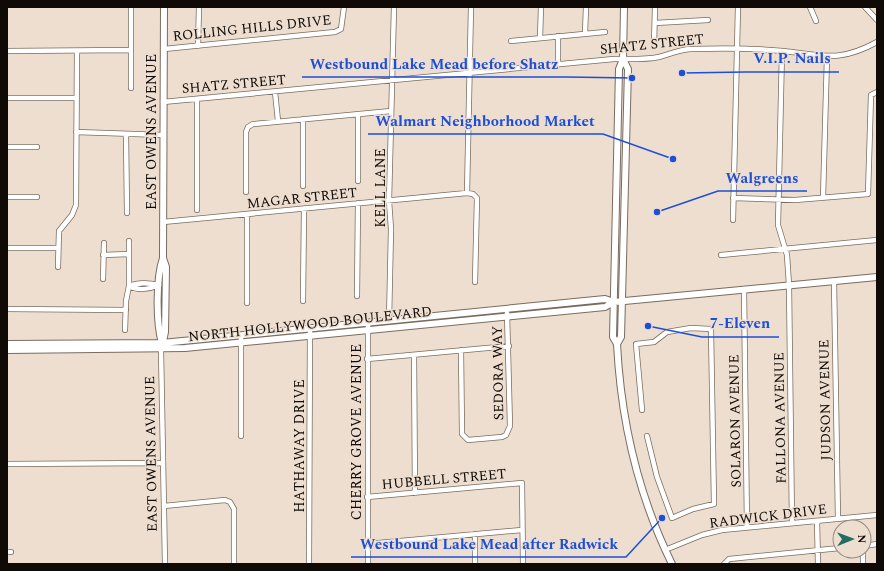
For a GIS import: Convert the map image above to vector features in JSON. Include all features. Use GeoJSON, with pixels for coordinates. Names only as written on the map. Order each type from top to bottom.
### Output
{"type":"FeatureCollection","features":[{"type":"Feature","properties":{"kind":"main road","name":"EAST OWENS AVENUE"},"geometry":{"type":"LineString","coordinates":[[162,346],[165,332],[166,267],[163,258],[164,7]]}},
{"type":"Feature","properties":{"kind":"main road"},"geometry":{"type":"LineString","coordinates":[[624,7],[623,59],[619,69],[613,337],[617,344],[622,402],[631,451],[642,491],[672,564]]}},
{"type":"Feature","properties":{"kind":"main road"},"geometry":{"type":"LineString","coordinates":[[617,344],[621,337],[628,69],[623,59]]}},
{"type":"Feature","properties":{"kind":"main road"},"geometry":{"type":"LineString","coordinates":[[617,152],[620,154],[621,163],[625,170]]}},
{"type":"Feature","properties":{"kind":"main road"},"geometry":{"type":"LineString","coordinates":[[616,194],[619,198],[620,220],[624,228]]}},
{"type":"Feature","properties":{"kind":"main road","name":"EAST OWENS AVENUE"},"geometry":{"type":"LineString","coordinates":[[162,346],[159,332],[159,269],[163,258]]}},
{"type":"Feature","properties":{"kind":"main road","name":"NORTH HOLLYWOOD BOULEVARD"},"geometry":{"type":"LineString","coordinates":[[7,350],[241,343],[555,312],[606,306],[614,302],[622,301],[877,277]]}},
{"type":"Feature","properties":{"kind":"main road","name":"NORTH HOLLYWOOD BOULEVARD"},"geometry":{"type":"LineString","coordinates":[[7,344],[162,346],[241,335],[605,299],[614,302]]}},
{"type":"Feature","properties":{"kind":"main road"},"geometry":{"type":"LineString","coordinates":[[555,304],[555,312]]}},
{"type":"Feature","properties":{"kind":"street"},"geometry":{"type":"LineString","coordinates":[[131,7],[131,88]]}},
{"type":"Feature","properties":{"kind":"street"},"geometry":{"type":"LineString","coordinates":[[198,46],[199,7]]}},
{"type":"Feature","properties":{"kind":"street","name":"ROLLING HILLS DRIVE"},"geometry":{"type":"LineString","coordinates":[[164,49],[335,32],[342,29],[344,7]]}},
{"type":"Feature","properties":{"kind":"street","name":"KELL LANE"},"geometry":{"type":"LineString","coordinates":[[389,321],[391,229],[389,201],[394,7]]}},
{"type":"Feature","properties":{"kind":"street"},"geometry":{"type":"LineString","coordinates":[[471,7],[467,193],[473,194],[477,198],[475,282]]}},
{"type":"Feature","properties":{"kind":"street"},"geometry":{"type":"LineString","coordinates":[[540,38],[541,7]]}},
{"type":"Feature","properties":{"kind":"street"},"geometry":{"type":"LineString","coordinates":[[585,34],[586,7]]}},
{"type":"Feature","properties":{"kind":"street"},"geometry":{"type":"LineString","coordinates":[[654,45],[655,7]]}},
{"type":"Feature","properties":{"kind":"street"},"geometry":{"type":"LineString","coordinates":[[733,220],[738,7]]}},
{"type":"Feature","properties":{"kind":"street"},"geometry":{"type":"LineString","coordinates":[[810,7],[816,21]]}},
{"type":"Feature","properties":{"kind":"street"},"geometry":{"type":"LineString","coordinates":[[865,7],[877,20]]}},
{"type":"Feature","properties":{"kind":"street"},"geometry":{"type":"LineString","coordinates":[[655,24],[708,20]]}},
{"type":"Feature","properties":{"kind":"street"},"geometry":{"type":"LineString","coordinates":[[511,41],[604,32]]}},
{"type":"Feature","properties":{"kind":"street"},"geometry":{"type":"LineString","coordinates":[[558,36],[558,65]]}},
{"type":"Feature","properties":{"kind":"street","name":"SHATZ STREET"},"geometry":{"type":"LineString","coordinates":[[163,102],[623,59],[640,60],[687,49],[782,51],[827,57],[852,54],[877,42]]}},
{"type":"Feature","properties":{"kind":"street"},"geometry":{"type":"LineString","coordinates":[[7,51],[132,50]]}},
{"type":"Feature","properties":{"kind":"street"},"geometry":{"type":"LineString","coordinates":[[58,267],[57,248],[59,231],[72,216],[76,205],[77,51]]}},
{"type":"Feature","properties":{"kind":"street","name":"FALLONA AVENUE"},"geometry":{"type":"LineString","coordinates":[[782,51],[778,225],[786,249],[789,285],[792,523]]}},
{"type":"Feature","properties":{"kind":"street"},"geometry":{"type":"LineString","coordinates":[[823,198],[827,57]]}},
{"type":"Feature","properties":{"kind":"street"},"geometry":{"type":"LineString","coordinates":[[275,92],[278,121]]}},
{"type":"Feature","properties":{"kind":"street"},"geometry":{"type":"LineString","coordinates":[[733,198],[778,200],[868,194],[871,95],[877,92]]}},
{"type":"Feature","properties":{"kind":"street"},"geometry":{"type":"LineString","coordinates":[[7,98],[76,98]]}},
{"type":"Feature","properties":{"kind":"street"},"geometry":{"type":"LineString","coordinates":[[197,99],[197,210]]}},
{"type":"Feature","properties":{"kind":"street"},"geometry":{"type":"LineString","coordinates":[[246,192],[246,132],[248,127],[253,124],[392,111]]}},
{"type":"Feature","properties":{"kind":"street"},"geometry":{"type":"LineString","coordinates":[[358,114],[358,181]]}},
{"type":"Feature","properties":{"kind":"street"},"geometry":{"type":"LineString","coordinates":[[303,119],[303,186]]}},
{"type":"Feature","properties":{"kind":"street"},"geometry":{"type":"LineString","coordinates":[[76,132],[126,135],[163,135]]}},
{"type":"Feature","properties":{"kind":"street"},"geometry":{"type":"LineString","coordinates":[[126,135],[127,213]]}},
{"type":"Feature","properties":{"kind":"street"},"geometry":{"type":"LineString","coordinates":[[7,147],[37,147]]}},
{"type":"Feature","properties":{"kind":"street","name":"MAGAR STREET"},"geometry":{"type":"LineString","coordinates":[[163,222],[467,193]]}},
{"type":"Feature","properties":{"kind":"street"},"geometry":{"type":"LineString","coordinates":[[7,197],[37,197]]}},
{"type":"Feature","properties":{"kind":"street"},"geometry":{"type":"LineString","coordinates":[[357,296],[358,203]]}},
{"type":"Feature","properties":{"kind":"street"},"geometry":{"type":"LineString","coordinates":[[303,301],[304,209]]}},
{"type":"Feature","properties":{"kind":"street"},"geometry":{"type":"LineString","coordinates":[[247,214],[247,303]]}},
{"type":"Feature","properties":{"kind":"street"},"geometry":{"type":"LineString","coordinates":[[721,255],[877,240]]}},
{"type":"Feature","properties":{"kind":"street"},"geometry":{"type":"LineString","coordinates":[[125,330],[129,286],[129,241]]}},
{"type":"Feature","properties":{"kind":"street"},"geometry":{"type":"LineString","coordinates":[[103,279],[104,242]]}},
{"type":"Feature","properties":{"kind":"street"},"geometry":{"type":"LineString","coordinates":[[7,248],[57,248]]}},
{"type":"Feature","properties":{"kind":"street"},"geometry":{"type":"LineString","coordinates":[[103,255],[129,254]]}},
{"type":"Feature","properties":{"kind":"street","name":"JUDSON AVENUE"},"geometry":{"type":"LineString","coordinates":[[834,281],[838,519]]}},
{"type":"Feature","properties":{"kind":"street"},"geometry":{"type":"LineString","coordinates":[[129,286],[134,283],[152,283],[159,286]]}},
{"type":"Feature","properties":{"kind":"street","name":"SOLARON AVENUE"},"geometry":{"type":"LineString","coordinates":[[744,289],[747,528]]}},
{"type":"Feature","properties":{"kind":"street"},"geometry":{"type":"LineString","coordinates":[[7,309],[126,310]]}},
{"type":"Feature","properties":{"kind":"street","name":"SEDORA WAY"},"geometry":{"type":"LineString","coordinates":[[461,350],[462,434],[468,440],[502,437],[506,435],[510,426],[507,309]]}},
{"type":"Feature","properties":{"kind":"street","name":"CHERRY GROVE AVENUE"},"geometry":{"type":"LineString","coordinates":[[368,323],[368,564]]}},
{"type":"Feature","properties":{"kind":"street"},"geometry":{"type":"LineString","coordinates":[[642,410],[636,344],[654,342],[667,332],[691,328],[711,329],[714,504],[694,509],[672,518],[658,477],[647,436]]}},
{"type":"Feature","properties":{"kind":"street","name":"HATHAWAY DRIVE"},"geometry":{"type":"LineString","coordinates":[[310,329],[310,564]]}},
{"type":"Feature","properties":{"kind":"street"},"geometry":{"type":"LineString","coordinates":[[241,335],[241,436]]}},
{"type":"Feature","properties":{"kind":"street","name":"EAST OWENS AVENUE"},"geometry":{"type":"LineString","coordinates":[[162,346],[162,463],[165,564]]}},
{"type":"Feature","properties":{"kind":"street"},"geometry":{"type":"LineString","coordinates":[[367,359],[509,346]]}},
{"type":"Feature","properties":{"kind":"street"},"geometry":{"type":"LineString","coordinates":[[414,355],[415,493]]}},
{"type":"Feature","properties":{"kind":"street"},"geometry":{"type":"LineString","coordinates":[[7,464],[162,463]]}},
{"type":"Feature","properties":{"kind":"street","name":"HUBBELL STREET"},"geometry":{"type":"LineString","coordinates":[[367,497],[522,483],[522,530]]}},
{"type":"Feature","properties":{"kind":"street"},"geometry":{"type":"LineString","coordinates":[[164,506],[225,500],[230,502],[234,509],[234,564]]}},
{"type":"Feature","properties":{"kind":"street","name":"RADWICK DRIVE"},"geometry":{"type":"LineString","coordinates":[[838,519],[877,515]]}},
{"type":"Feature","properties":{"kind":"street","name":"RADWICK DRIVE"},"geometry":{"type":"LineString","coordinates":[[665,550],[702,535],[722,530],[832,520]]}},
{"type":"Feature","properties":{"kind":"street"},"geometry":{"type":"LineString","coordinates":[[817,521],[818,564]]}},
{"type":"Feature","properties":{"kind":"street"},"geometry":{"type":"LineString","coordinates":[[367,544],[522,530],[523,564]]}},
{"type":"Feature","properties":{"kind":"street"},"geometry":{"type":"LineString","coordinates":[[475,534],[475,564]]}},
{"type":"Feature","properties":{"kind":"street"},"geometry":{"type":"LineString","coordinates":[[724,563],[729,559],[832,549]]}},
{"type":"Feature","properties":{"kind":"place","name":"V.I.P. Nails"},"geometry":{"type":"Point","coordinates":[682,73]}},
{"type":"Feature","properties":{"kind":"place","name":"Westbound Lake Mead before Shatz"},"geometry":{"type":"Point","coordinates":[632,78]}},
{"type":"Feature","properties":{"kind":"place","name":"Walmart Neighborhood Market"},"geometry":{"type":"Point","coordinates":[673,159]}},
{"type":"Feature","properties":{"kind":"place","name":"Walgreens"},"geometry":{"type":"Point","coordinates":[657,212]}},
{"type":"Feature","properties":{"kind":"place","name":"7-Eleven"},"geometry":{"type":"Point","coordinates":[648,326]}},
{"type":"Feature","properties":{"kind":"place","name":"Westbound Lake Mead after Radwick"},"geometry":{"type":"Point","coordinates":[662,518]}}]}
